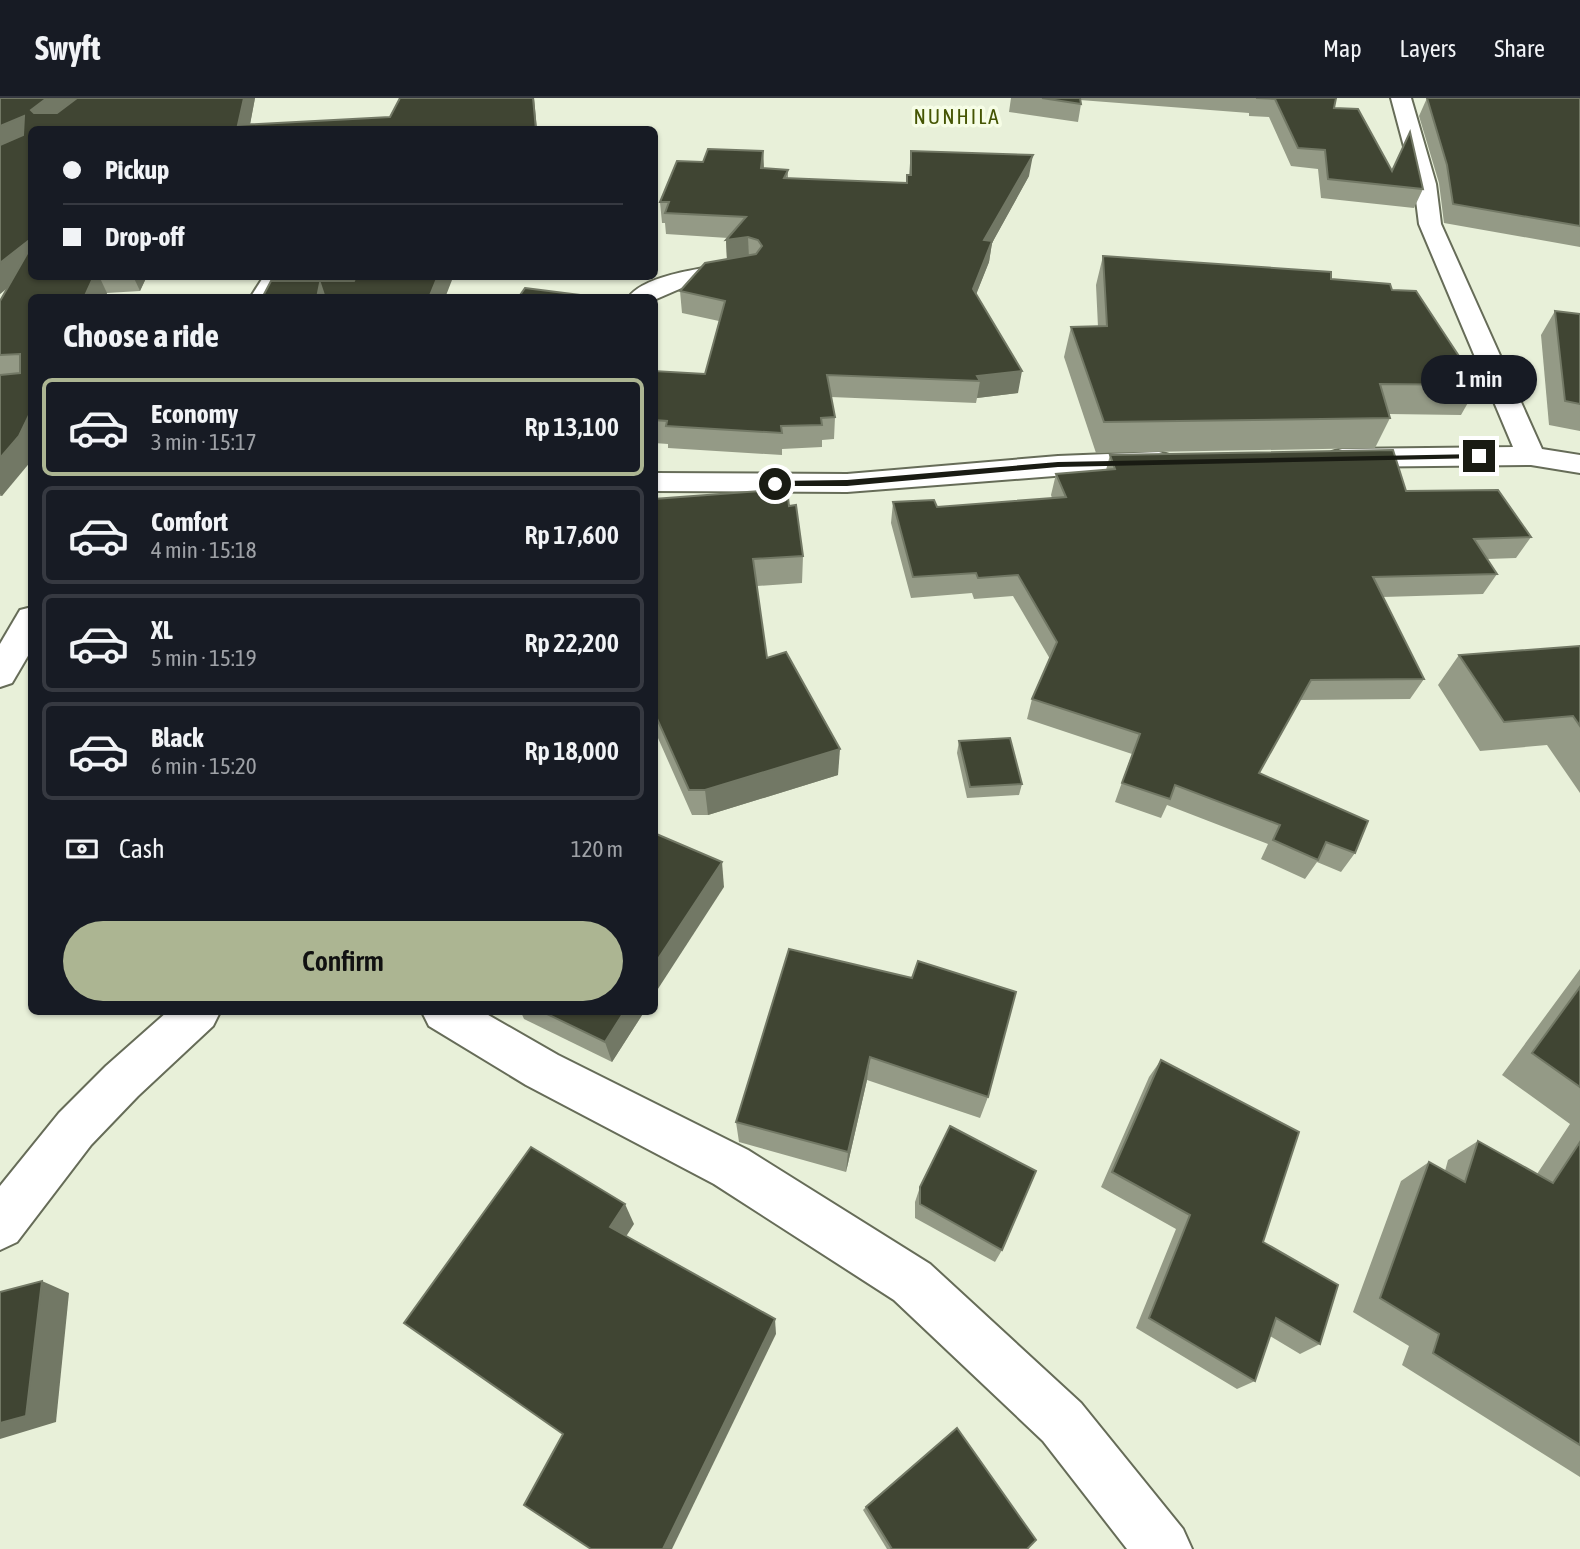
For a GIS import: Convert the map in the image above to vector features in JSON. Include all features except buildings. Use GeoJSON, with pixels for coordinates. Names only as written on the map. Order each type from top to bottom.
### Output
{"type":"FeatureCollection","features":[{"type":"Feature","properties":{"kind":"street"},"geometry":{"type":"LineString","coordinates":[[1401,98],[1425,184],[1430,223],[1531,456]]}},
{"type":"Feature","properties":{"kind":"street"},"geometry":{"type":"LineString","coordinates":[[646,294],[669,284],[748,268]]}},
{"type":"Feature","properties":{"kind":"street"},"geometry":{"type":"LineString","coordinates":[[1314,459],[1531,456],[1580,464]]}},
{"type":"Feature","properties":{"kind":"street"},"geometry":{"type":"LineString","coordinates":[[658,482],[847,483],[1058,465],[1193,460]]}},
{"type":"Feature","properties":{"kind":"street"},"geometry":{"type":"LineString","coordinates":[[0,675],[28,625]]}},
{"type":"Feature","properties":{"kind":"street"},"geometry":{"type":"LineString","coordinates":[[0,675],[28,665]]}},
{"type":"Feature","properties":{"kind":"street"},"geometry":{"type":"LineString","coordinates":[[0,1225],[75,1129],[122,1081],[195,1015]]}},
{"type":"Feature","properties":{"kind":"street"},"geometry":{"type":"LineString","coordinates":[[449,1015],[542,1070],[731,1167],[912,1282],[1062,1422],[1163,1549]]}},
{"type":"Feature","properties":{"kind":"district","name":"NUNHILA"},"geometry":{"type":"Point","coordinates":[957,117]}},
{"type":"Feature","properties":{"kind":"route"},"geometry":{"type":"LineString","coordinates":[[775,484],[847,483],[1058,465],[1192,460],[1479,456]]}}]}
